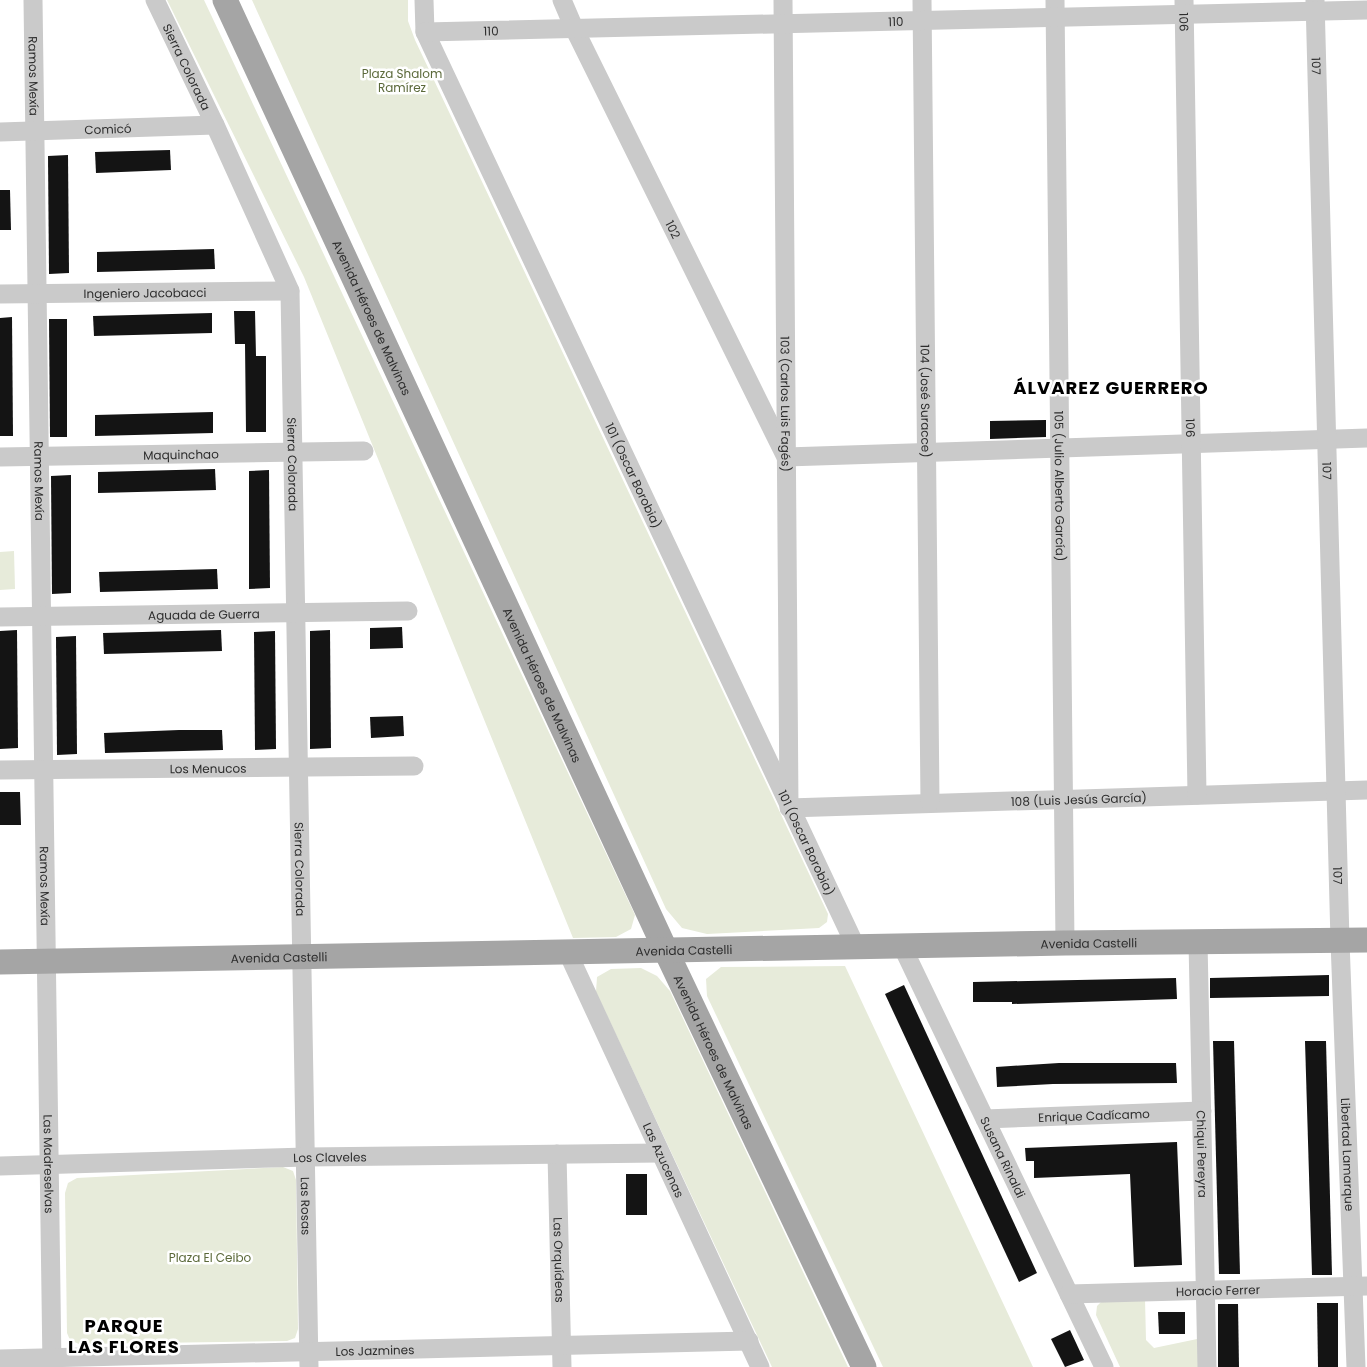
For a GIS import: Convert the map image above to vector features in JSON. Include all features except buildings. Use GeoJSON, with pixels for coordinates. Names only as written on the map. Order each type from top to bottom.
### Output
{"type":"FeatureCollection","features":[{"type":"Feature","properties":{"kind":"main road","name":"Avenida Héroes de Malvinas"},"geometry":{"type":"LineString","coordinates":[[225,0],[666,952],[864,1367]]}},
{"type":"Feature","properties":{"kind":"main road","name":"Avenida Castelli"},"geometry":{"type":"LineString","coordinates":[[0,962],[666,952],[1065,943],[1367,940]]}},
{"type":"Feature","properties":{"kind":"street","name":"Ramos Mexía"},"geometry":{"type":"LineString","coordinates":[[33,0],[46,961]]}},
{"type":"Feature","properties":{"kind":"street","name":"Sierra Colorada"},"geometry":{"type":"LineString","coordinates":[[155,0],[215,125],[290,292],[304,957]]}},
{"type":"Feature","properties":{"kind":"street","name":"101 (Oscar Borobia)"},"geometry":{"type":"LineString","coordinates":[[424,0],[425,32],[788,808],[856,947]]}},
{"type":"Feature","properties":{"kind":"street","name":"102"},"geometry":{"type":"LineString","coordinates":[[562,0],[574,28],[786,456]]}},
{"type":"Feature","properties":{"kind":"street","name":"103 (Carlos Luis Fagés)"},"geometry":{"type":"LineString","coordinates":[[784,0],[788,808]]}},
{"type":"Feature","properties":{"kind":"street","name":"104 (José Suracce)"},"geometry":{"type":"LineString","coordinates":[[922,0],[930,802]]}},
{"type":"Feature","properties":{"kind":"street","name":"110"},"geometry":{"type":"LineString","coordinates":[[425,32],[922,20],[1055,9],[1316,5],[1367,10]]}},
{"type":"Feature","properties":{"kind":"street","name":"107"},"geometry":{"type":"LineString","coordinates":[[1316,5],[1340,941]]}},
{"type":"Feature","properties":{"kind":"street","name":"106"},"geometry":{"type":"LineString","coordinates":[[1184,7],[1197,795]]}},
{"type":"Feature","properties":{"kind":"street","name":"105 (Julio Alberto García)"},"geometry":{"type":"LineString","coordinates":[[1055,9],[1065,943]]}},
{"type":"Feature","properties":{"kind":"street","name":"Comicó"},"geometry":{"type":"LineString","coordinates":[[0,132],[215,125]]}},
{"type":"Feature","properties":{"kind":"street","name":"Ingeniero Jacobacci"},"geometry":{"type":"LineString","coordinates":[[0,294],[290,292]]}},
{"type":"Feature","properties":{"kind":"street"},"geometry":{"type":"LineString","coordinates":[[786,456],[1367,438]]}},
{"type":"Feature","properties":{"kind":"street","name":"Maquinchao"},"geometry":{"type":"LineString","coordinates":[[0,457],[364,451]]}},
{"type":"Feature","properties":{"kind":"street","name":"Aguada de Guerra"},"geometry":{"type":"LineString","coordinates":[[0,617],[408,611]]}},
{"type":"Feature","properties":{"kind":"street","name":"Los Menucos"},"geometry":{"type":"LineString","coordinates":[[0,770],[414,766]]}},
{"type":"Feature","properties":{"kind":"street","name":"108 (Luis Jesús García)"},"geometry":{"type":"LineString","coordinates":[[788,808],[930,802],[1367,790]]}},
{"type":"Feature","properties":{"kind":"street","name":"Libertad Lamarque"},"geometry":{"type":"LineString","coordinates":[[1340,941],[1360,1286],[1356,1367]]}},
{"type":"Feature","properties":{"kind":"street","name":"Chiqui Pereyra"},"geometry":{"type":"LineString","coordinates":[[1198,942],[1207,1367]]}},
{"type":"Feature","properties":{"kind":"street","name":"Susana Rinaldi"},"geometry":{"type":"LineString","coordinates":[[902,946],[1104,1367]]}},
{"type":"Feature","properties":{"kind":"street","name":"Las Azucenas"},"geometry":{"type":"LineString","coordinates":[[568,953],[760,1367]]}},
{"type":"Feature","properties":{"kind":"street","name":"Las Rosas"},"geometry":{"type":"LineString","coordinates":[[304,957],[309,1359]]}},
{"type":"Feature","properties":{"kind":"street","name":"Las Madreselvas"},"geometry":{"type":"LineString","coordinates":[[46,961],[52,1362]]}},
{"type":"Feature","properties":{"kind":"street","name":"Enrique Cadícamo"},"geometry":{"type":"LineString","coordinates":[[985,1119],[1202,1111]]}},
{"type":"Feature","properties":{"kind":"street","name":"Los Claveles"},"geometry":{"type":"LineString","coordinates":[[0,1166],[306,1157],[660,1153]]}},
{"type":"Feature","properties":{"kind":"street","name":"Las Orquídeas"},"geometry":{"type":"LineString","coordinates":[[557,1154],[562,1367]]}},
{"type":"Feature","properties":{"kind":"street","name":"Horacio Ferrer"},"geometry":{"type":"LineString","coordinates":[[1068,1294],[1360,1286]]}},
{"type":"Feature","properties":{"kind":"street","name":"Los Jazmines"},"geometry":{"type":"LineString","coordinates":[[0,1359],[52,1362],[309,1359],[562,1346],[749,1341]]}},
{"type":"Feature","properties":{"kind":"green space"},"geometry":{"type":"Polygon","coordinates":[[[167,0],[204,0],[635,915],[631,929],[616,937],[573,938],[304,277],[167,0]]]}},
{"type":"Feature","properties":{"kind":"green space","name":"Plaza Shalom Ramírez"},"geometry":{"type":"Polygon","coordinates":[[[252,0],[408,0],[408,21],[415,40],[828,914],[827,922],[819,928],[707,934],[682,928],[666,909],[252,0]]]}},
{"type":"Feature","properties":{"kind":"green space"},"geometry":{"type":"Polygon","coordinates":[[[14,551],[15,589],[0,590],[0,552],[14,551]]]}},
{"type":"Feature","properties":{"kind":"green space"},"geometry":{"type":"Polygon","coordinates":[[[845,966],[1033,1367],[883,1367],[707,996],[706,979],[721,967],[845,966]]]}},
{"type":"Feature","properties":{"kind":"green space"},"geometry":{"type":"Polygon","coordinates":[[[641,968],[657,976],[670,991],[848,1367],[772,1367],[596,992],[597,977],[611,969],[641,968]]]}},
{"type":"Feature","properties":{"kind":"green space","name":"Plaza El Ceibo"},"geometry":{"type":"Polygon","coordinates":[[[283,1167],[293,1171],[296,1180],[298,1329],[295,1338],[287,1341],[79,1344],[70,1340],[67,1333],[65,1193],[68,1183],[77,1178],[283,1167]]]}},
{"type":"Feature","properties":{"kind":"green space"},"geometry":{"type":"Polygon","coordinates":[[[1145,1299],[1146,1340],[1154,1348],[1202,1338],[1202,1367],[1120,1367],[1096,1315],[1097,1306],[1103,1300],[1145,1299]]]}},
{"type":"Feature","properties":{"kind":"district","name":"ÁLVAREZ GUERRERO"},"geometry":{"type":"Point","coordinates":[1111,387]}},
{"type":"Feature","properties":{"kind":"district","name":"PARQUE LAS FLORES"},"geometry":{"type":"Point","coordinates":[124,1335]}}]}
